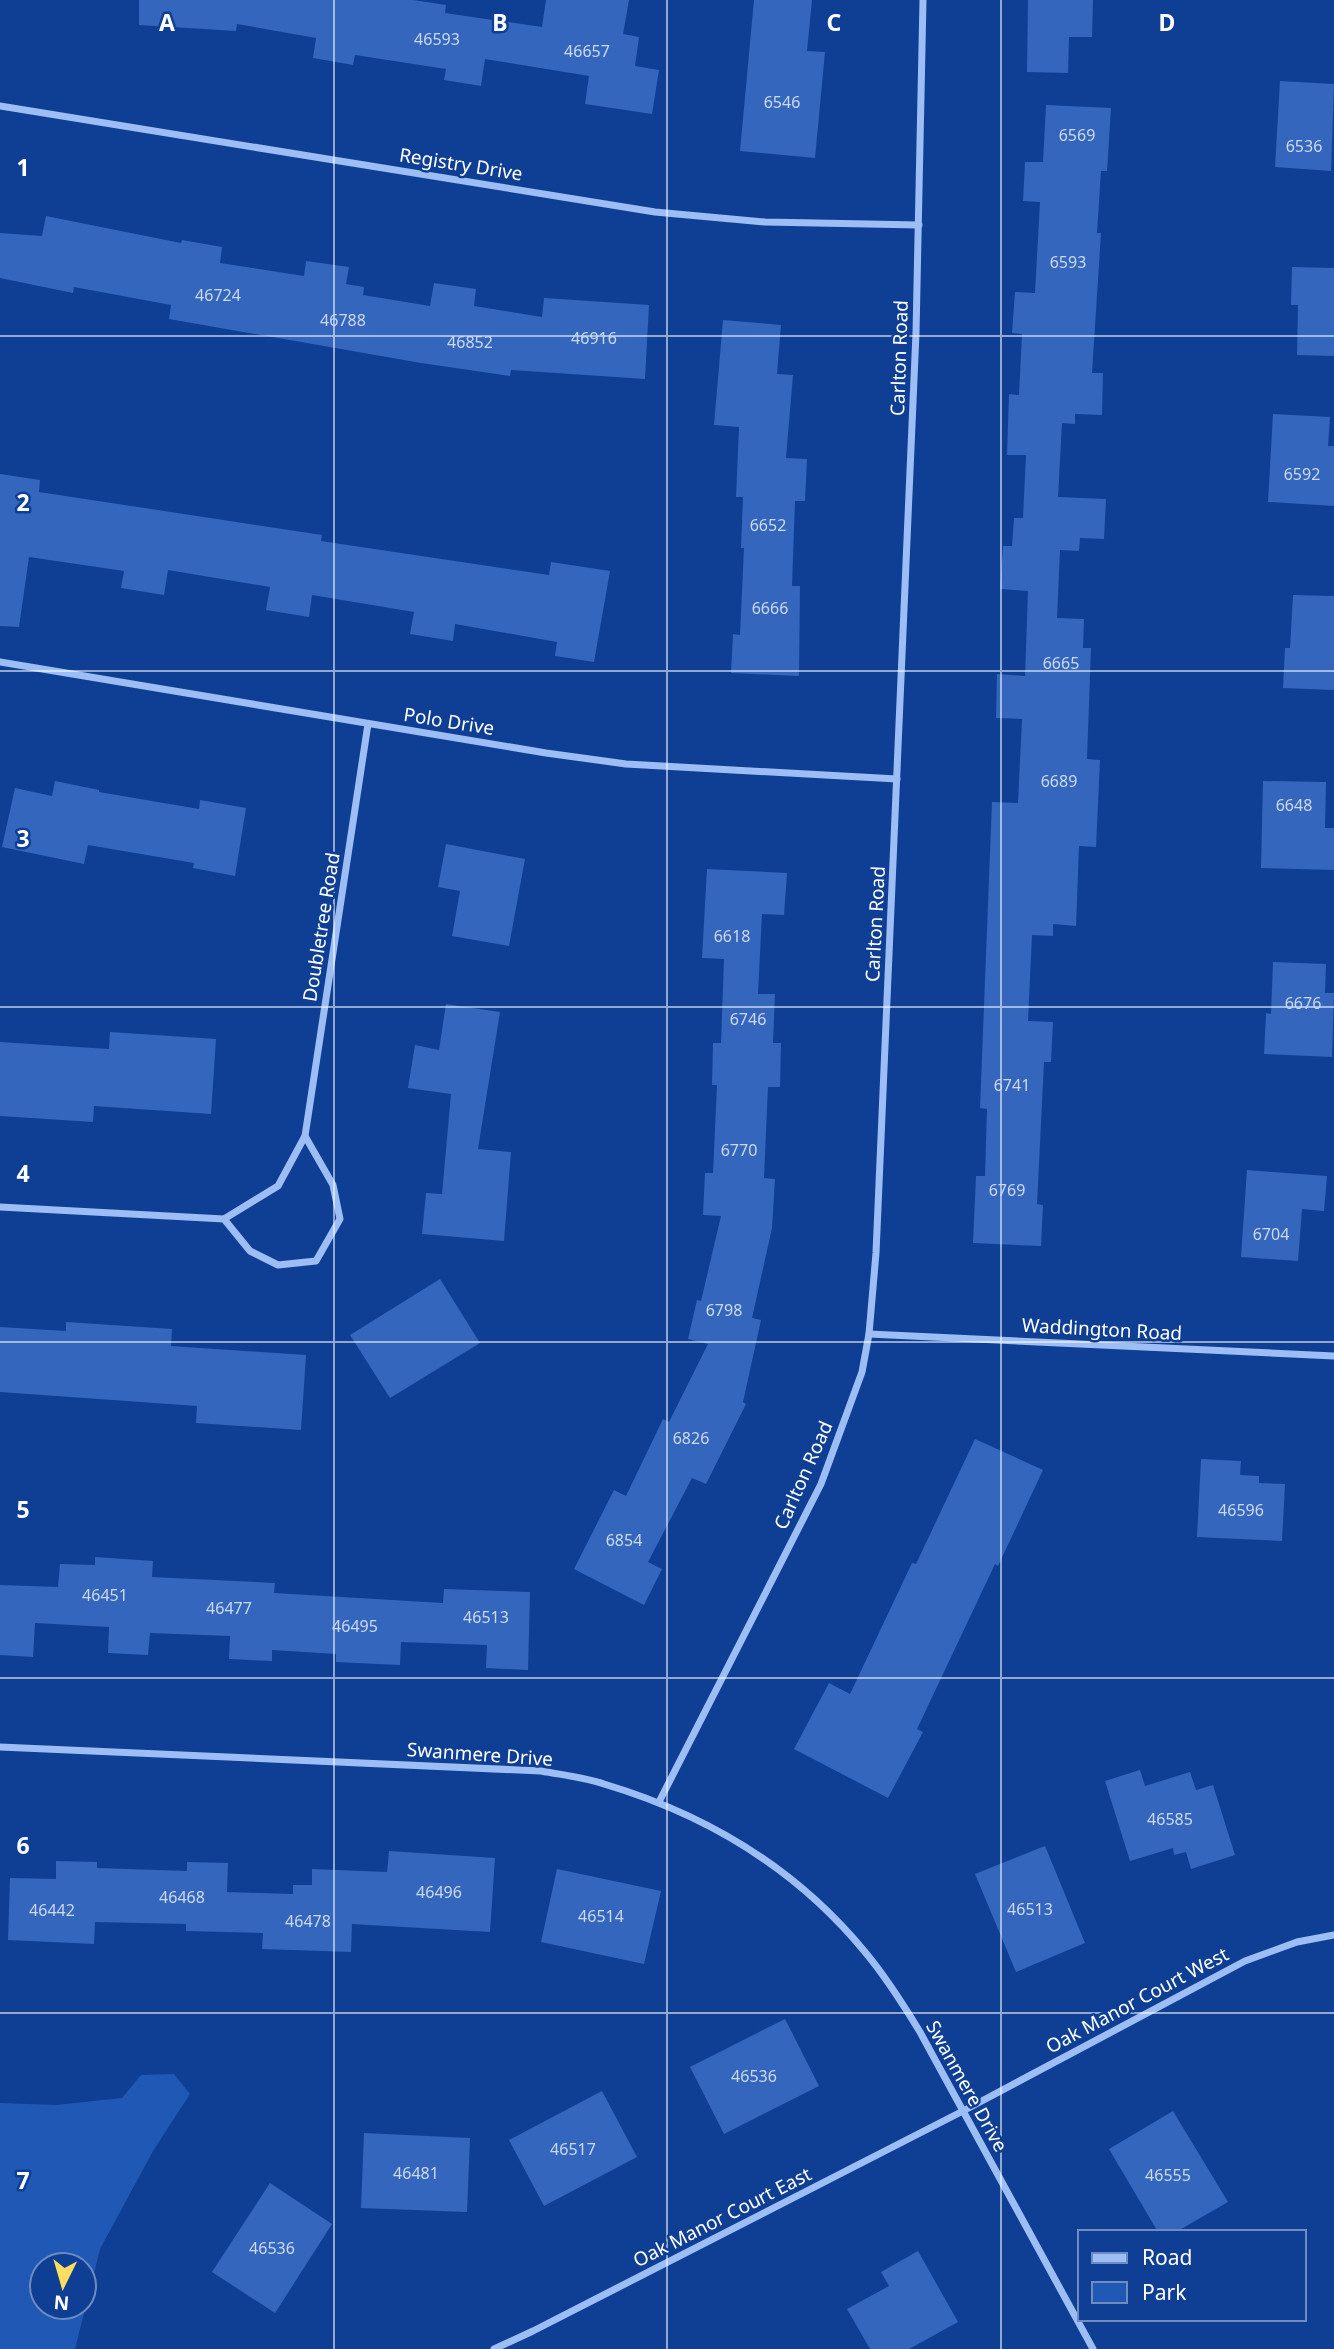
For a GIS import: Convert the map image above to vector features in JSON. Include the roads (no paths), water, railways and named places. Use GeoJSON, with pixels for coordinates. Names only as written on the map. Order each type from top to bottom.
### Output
{"type":"FeatureCollection","features":[{"type":"Feature","properties":{"kind":"street","name":"Carlton Road"},"geometry":{"type":"LineString","coordinates":[[659,1802],[821,1484],[862,1372],[869,1334],[876,1253],[916,347],[923,0]]}},
{"type":"Feature","properties":{"kind":"street","name":"Registry Drive"},"geometry":{"type":"LineString","coordinates":[[0,106],[656,212],[765,222],[919,225]]}},
{"type":"Feature","properties":{"kind":"street","name":"Polo Drive"},"geometry":{"type":"LineString","coordinates":[[0,662],[545,753],[626,764],[897,779]]}},
{"type":"Feature","properties":{"kind":"street","name":"Doubletree Road"},"geometry":{"type":"LineString","coordinates":[[224,1219],[278,1185],[305,1136],[368,724]]}},
{"type":"Feature","properties":{"kind":"street"},"geometry":{"type":"LineString","coordinates":[[0,1207],[224,1219],[250,1251],[278,1265],[316,1261],[340,1219],[333,1185],[305,1136]]}},
{"type":"Feature","properties":{"kind":"street","name":"Waddington Road"},"geometry":{"type":"LineString","coordinates":[[869,1334],[1334,1356]]}},
{"type":"Feature","properties":{"kind":"street","name":"Swanmere Drive"},"geometry":{"type":"LineString","coordinates":[[0,1747],[541,1771],[602,1783],[659,1802],[715,1828],[759,1853],[797,1884],[832,1916],[865,1952],[894,1990],[920,2032],[1093,2349]]}},
{"type":"Feature","properties":{"kind":"street","name":"Oak Manor Court West"},"geometry":{"type":"LineString","coordinates":[[963,2111],[1245,1961],[1297,1942],[1334,1935]]}},
{"type":"Feature","properties":{"kind":"street","name":"Oak Manor Court East"},"geometry":{"type":"LineString","coordinates":[[494,2349],[533,2332],[963,2111]]}}]}
